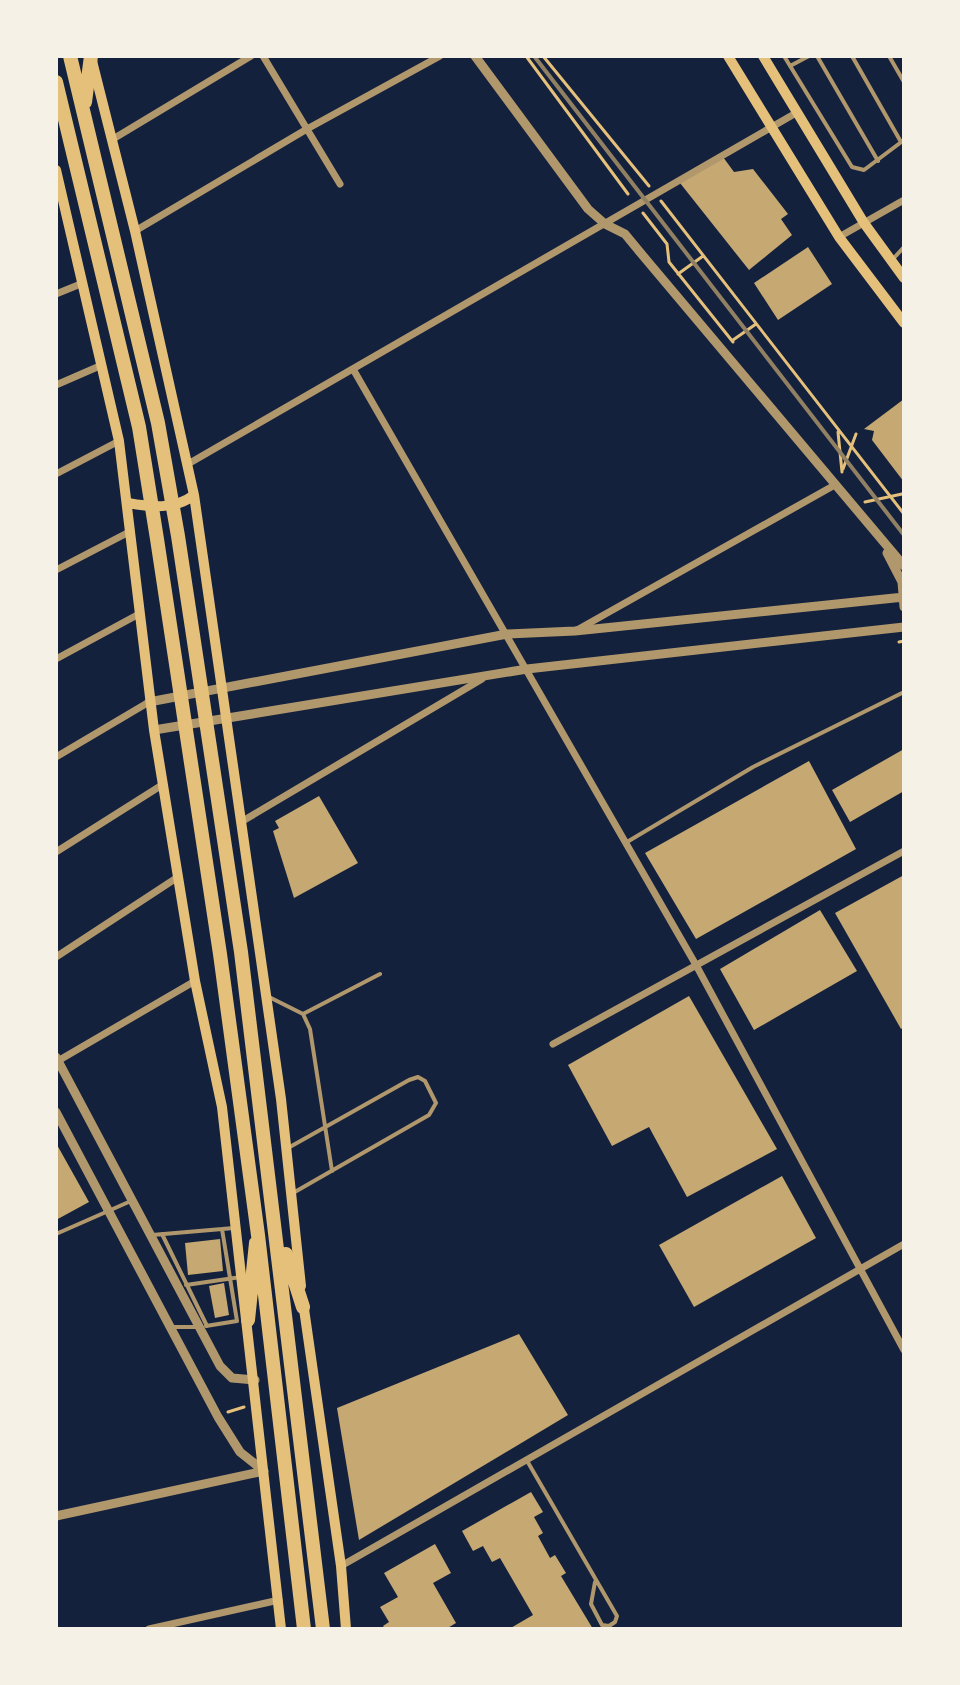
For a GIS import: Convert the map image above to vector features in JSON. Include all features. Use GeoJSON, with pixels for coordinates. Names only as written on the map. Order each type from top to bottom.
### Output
{"type":"FeatureCollection","features":[{"type":"Feature","properties":{"kind":"highway"},"geometry":{"type":"LineString","coordinates":[[70,56],[158,423],[241,952],[323,1629]]}},
{"type":"Feature","properties":{"kind":"highway"},"geometry":{"type":"LineString","coordinates":[[84,115],[91,56]]}},
{"type":"Feature","properties":{"kind":"highway"},"geometry":{"type":"LineString","coordinates":[[56,82],[139,427],[220,954],[258,1235],[304,1629]]}},
{"type":"Feature","properties":{"kind":"highway"},"geometry":{"type":"LineString","coordinates":[[56,114],[70,146]]}},
{"type":"Feature","properties":{"kind":"highway"},"geometry":{"type":"LineString","coordinates":[[276,1232],[303,1307]]}},
{"type":"Feature","properties":{"kind":"highway"},"geometry":{"type":"LineString","coordinates":[[242,1321],[258,1235]]}},
{"type":"Feature","properties":{"kind":"main road"},"geometry":{"type":"LineString","coordinates":[[91,56],[135,231],[194,495],[266,995],[303,1307],[341,1566],[346,1629]]}},
{"type":"Feature","properties":{"kind":"main road"},"geometry":{"type":"LineString","coordinates":[[728,56],[839,237],[904,323]]}},
{"type":"Feature","properties":{"kind":"main road"},"geometry":{"type":"LineString","coordinates":[[763,56],[864,223],[904,278]]}},
{"type":"Feature","properties":{"kind":"main road"},"geometry":{"type":"LineString","coordinates":[[56,170],[119,441],[149,702],[195,981],[222,1107],[236,1228],[237,1278],[255,1384],[281,1629]]}},
{"type":"Feature","properties":{"kind":"main road"},"geometry":{"type":"LineString","coordinates":[[128,503],[161,507],[194,495]]}},
{"type":"Feature","properties":{"kind":"street"},"geometry":{"type":"LineString","coordinates":[[113,139],[251,56]]}},
{"type":"Feature","properties":{"kind":"street"},"geometry":{"type":"LineString","coordinates":[[263,56],[340,184]]}},
{"type":"Feature","properties":{"kind":"street"},"geometry":{"type":"LineString","coordinates":[[135,231],[307,129],[440,56]]}},
{"type":"Feature","properties":{"kind":"street"},"geometry":{"type":"LineString","coordinates":[[475,56],[588,209],[605,224],[625,234],[833,486],[904,566]]}},
{"type":"Feature","properties":{"kind":"street"},"geometry":{"type":"LineString","coordinates":[[188,464],[796,113]]}},
{"type":"Feature","properties":{"kind":"street"},"geometry":{"type":"LineString","coordinates":[[839,237],[904,200]]}},
{"type":"Feature","properties":{"kind":"street"},"geometry":{"type":"LineString","coordinates":[[56,294],[83,283]]}},
{"type":"Feature","properties":{"kind":"street"},"geometry":{"type":"LineString","coordinates":[[56,385],[102,365]]}},
{"type":"Feature","properties":{"kind":"street"},"geometry":{"type":"LineString","coordinates":[[353,369],[696,965],[904,1350]]}},
{"type":"Feature","properties":{"kind":"street"},"geometry":{"type":"LineString","coordinates":[[56,474],[119,441]]}},
{"type":"Feature","properties":{"kind":"street"},"geometry":{"type":"LineString","coordinates":[[575,631],[833,486]]}},
{"type":"Feature","properties":{"kind":"street"},"geometry":{"type":"LineString","coordinates":[[56,570],[131,531]]}},
{"type":"Feature","properties":{"kind":"street"},"geometry":{"type":"LineString","coordinates":[[56,757],[149,702],[507,634],[575,631],[904,600],[902,582],[880,539]]}},
{"type":"Feature","properties":{"kind":"street"},"geometry":{"type":"LineString","coordinates":[[56,659],[139,614]]}},
{"type":"Feature","properties":{"kind":"street"},"geometry":{"type":"LineString","coordinates":[[154,730],[482,679],[527,669],[904,627]]}},
{"type":"Feature","properties":{"kind":"street"},"geometry":{"type":"LineString","coordinates":[[241,822],[482,679]]}},
{"type":"Feature","properties":{"kind":"street"},"geometry":{"type":"LineString","coordinates":[[56,852],[162,785]]}},
{"type":"Feature","properties":{"kind":"street"},"geometry":{"type":"LineString","coordinates":[[553,1044],[904,851]]}},
{"type":"Feature","properties":{"kind":"street"},"geometry":{"type":"LineString","coordinates":[[56,957],[178,877]]}},
{"type":"Feature","properties":{"kind":"street"},"geometry":{"type":"LineString","coordinates":[[195,981],[57,1060],[226,1373],[232,1378],[255,1384]]}},
{"type":"Feature","properties":{"kind":"street"},"geometry":{"type":"LineString","coordinates":[[56,1112],[218,1417],[240,1452],[264,1471]]}},
{"type":"Feature","properties":{"kind":"street"},"geometry":{"type":"LineString","coordinates":[[341,1566],[904,1244]]}},
{"type":"Feature","properties":{"kind":"street"},"geometry":{"type":"LineString","coordinates":[[56,1516],[264,1471]]}},
{"type":"Feature","properties":{"kind":"street"},"geometry":{"type":"LineString","coordinates":[[149,1629],[279,1600]]}},
{"type":"Feature","properties":{"kind":"lane"},"geometry":{"type":"LineString","coordinates":[[784,56],[852,167],[864,170],[902,141],[852,56]]}},
{"type":"Feature","properties":{"kind":"lane"},"geometry":{"type":"LineString","coordinates":[[790,66],[809,56]]}},
{"type":"Feature","properties":{"kind":"lane"},"geometry":{"type":"LineString","coordinates":[[817,56],[878,161]]}},
{"type":"Feature","properties":{"kind":"lane"},"geometry":{"type":"LineString","coordinates":[[889,56],[904,82]]}},
{"type":"Feature","properties":{"kind":"lane"},"geometry":{"type":"LineString","coordinates":[[891,261],[904,247]]}},
{"type":"Feature","properties":{"kind":"lane"},"geometry":{"type":"LineString","coordinates":[[625,843],[753,767],[904,692]]}},
{"type":"Feature","properties":{"kind":"lane"},"geometry":{"type":"LineString","coordinates":[[303,1014],[380,974]]}},
{"type":"Feature","properties":{"kind":"lane"},"geometry":{"type":"LineString","coordinates":[[266,995],[303,1014],[310,1029],[332,1171]]}},
{"type":"Feature","properties":{"kind":"lane"},"geometry":{"type":"LineString","coordinates":[[286,1149],[418,1077],[425,1081],[436,1103],[429,1115],[291,1194]]}},
{"type":"Feature","properties":{"kind":"lane"},"geometry":{"type":"LineString","coordinates":[[56,1234],[131,1201]]}},
{"type":"Feature","properties":{"kind":"lane"},"geometry":{"type":"LineString","coordinates":[[149,1235],[236,1228]]}},
{"type":"Feature","properties":{"kind":"lane"},"geometry":{"type":"LineString","coordinates":[[162,1234],[181,1286],[237,1278],[222,1229]]}},
{"type":"Feature","properties":{"kind":"lane"},"geometry":{"type":"LineString","coordinates":[[170,1327],[242,1321]]}},
{"type":"Feature","properties":{"kind":"lane"},"geometry":{"type":"LineString","coordinates":[[526,1459],[617,1616],[609,1626],[602,1625],[591,1604],[595,1582]]}},
{"type":"Feature","properties":{"kind":"path"},"geometry":{"type":"LineString","coordinates":[[526,56],[628,194]]}},
{"type":"Feature","properties":{"kind":"path"},"geometry":{"type":"LineString","coordinates":[[543,56],[646,183]]}},
{"type":"Feature","properties":{"kind":"path"},"geometry":{"type":"LineString","coordinates":[[659,199],[904,514]]}},
{"type":"Feature","properties":{"kind":"path"},"geometry":{"type":"LineString","coordinates":[[640,209],[667,244],[669,262],[741,352]]}},
{"type":"Feature","properties":{"kind":"path"},"geometry":{"type":"LineString","coordinates":[[678,274],[703,256]]}},
{"type":"Feature","properties":{"kind":"path"},"geometry":{"type":"LineString","coordinates":[[732,341],[756,324]]}},
{"type":"Feature","properties":{"kind":"path"},"geometry":{"type":"LineString","coordinates":[[837,428],[842,473]]}},
{"type":"Feature","properties":{"kind":"path"},"geometry":{"type":"LineString","coordinates":[[842,473],[856,434]]}},
{"type":"Feature","properties":{"kind":"path"},"geometry":{"type":"LineString","coordinates":[[832,462],[842,473]]}},
{"type":"Feature","properties":{"kind":"path"},"geometry":{"type":"LineString","coordinates":[[865,502],[902,494]]}},
{"type":"Feature","properties":{"kind":"path"},"geometry":{"type":"LineString","coordinates":[[218,1417],[243,1407],[255,1384]]}},
{"type":"Feature","properties":{"kind":"building"},"geometry":{"type":"Polygon","coordinates":[[[723,157],[734,172],[753,169],[788,214],[781,219],[792,235],[749,270],[680,183],[723,157]]]}},
{"type":"Feature","properties":{"kind":"building"},"geometry":{"type":"Polygon","coordinates":[[[808,247],[832,284],[778,320],[754,283],[808,247]]]}},
{"type":"Feature","properties":{"kind":"building"},"geometry":{"type":"Polygon","coordinates":[[[904,399],[904,482],[872,440],[874,431],[864,429],[904,399]]]}},
{"type":"Feature","properties":{"kind":"building"},"geometry":{"type":"Polygon","coordinates":[[[904,749],[904,791],[850,822],[832,790],[904,749]]]}},
{"type":"Feature","properties":{"kind":"building"},"geometry":{"type":"Polygon","coordinates":[[[809,761],[856,849],[696,939],[645,853],[809,761]]]}},
{"type":"Feature","properties":{"kind":"building"},"geometry":{"type":"Polygon","coordinates":[[[319,796],[358,863],[294,898],[273,831],[279,828],[275,821],[319,796]]]}},
{"type":"Feature","properties":{"kind":"building"},"geometry":{"type":"Polygon","coordinates":[[[904,875],[904,1027],[901,1029],[835,913],[904,875]]]}},
{"type":"Feature","properties":{"kind":"building"},"geometry":{"type":"Polygon","coordinates":[[[820,910],[857,971],[754,1030],[720,969],[820,910]]]}},
{"type":"Feature","properties":{"kind":"building"},"geometry":{"type":"Polygon","coordinates":[[[689,996],[777,1149],[687,1197],[649,1127],[612,1146],[568,1065],[689,996]]]}},
{"type":"Feature","properties":{"kind":"building"},"geometry":{"type":"Polygon","coordinates":[[[56,1143],[89,1202],[56,1220],[56,1143]]]}},
{"type":"Feature","properties":{"kind":"building"},"geometry":{"type":"Polygon","coordinates":[[[782,1176],[816,1238],[694,1307],[659,1245],[782,1176]]]}},
{"type":"Feature","properties":{"kind":"building"},"geometry":{"type":"Polygon","coordinates":[[[220,1239],[223,1271],[188,1275],[185,1243],[220,1239]]]}},
{"type":"Feature","properties":{"kind":"building"},"geometry":{"type":"Polygon","coordinates":[[[224,1283],[229,1315],[215,1318],[209,1286],[224,1283]]]}},
{"type":"Feature","properties":{"kind":"building"},"geometry":{"type":"Polygon","coordinates":[[[519,1334],[568,1415],[359,1540],[337,1408],[519,1334]]]}},
{"type":"Feature","properties":{"kind":"building"},"geometry":{"type":"Polygon","coordinates":[[[531,1492],[543,1512],[534,1517],[543,1533],[538,1536],[550,1558],[555,1555],[566,1573],[561,1576],[593,1629],[509,1629],[533,1615],[500,1558],[492,1562],[483,1546],[473,1551],[462,1531],[531,1492]]]}},
{"type":"Feature","properties":{"kind":"building"},"geometry":{"type":"Polygon","coordinates":[[[435,1544],[451,1573],[433,1583],[456,1623],[446,1629],[385,1629],[383,1626],[389,1622],[380,1607],[398,1597],[384,1573],[435,1544]]]}},
{"type":"Feature","properties":{"kind":"railway"},"geometry":{"type":"LineString","coordinates":[[534,56],[904,535]]}}]}
